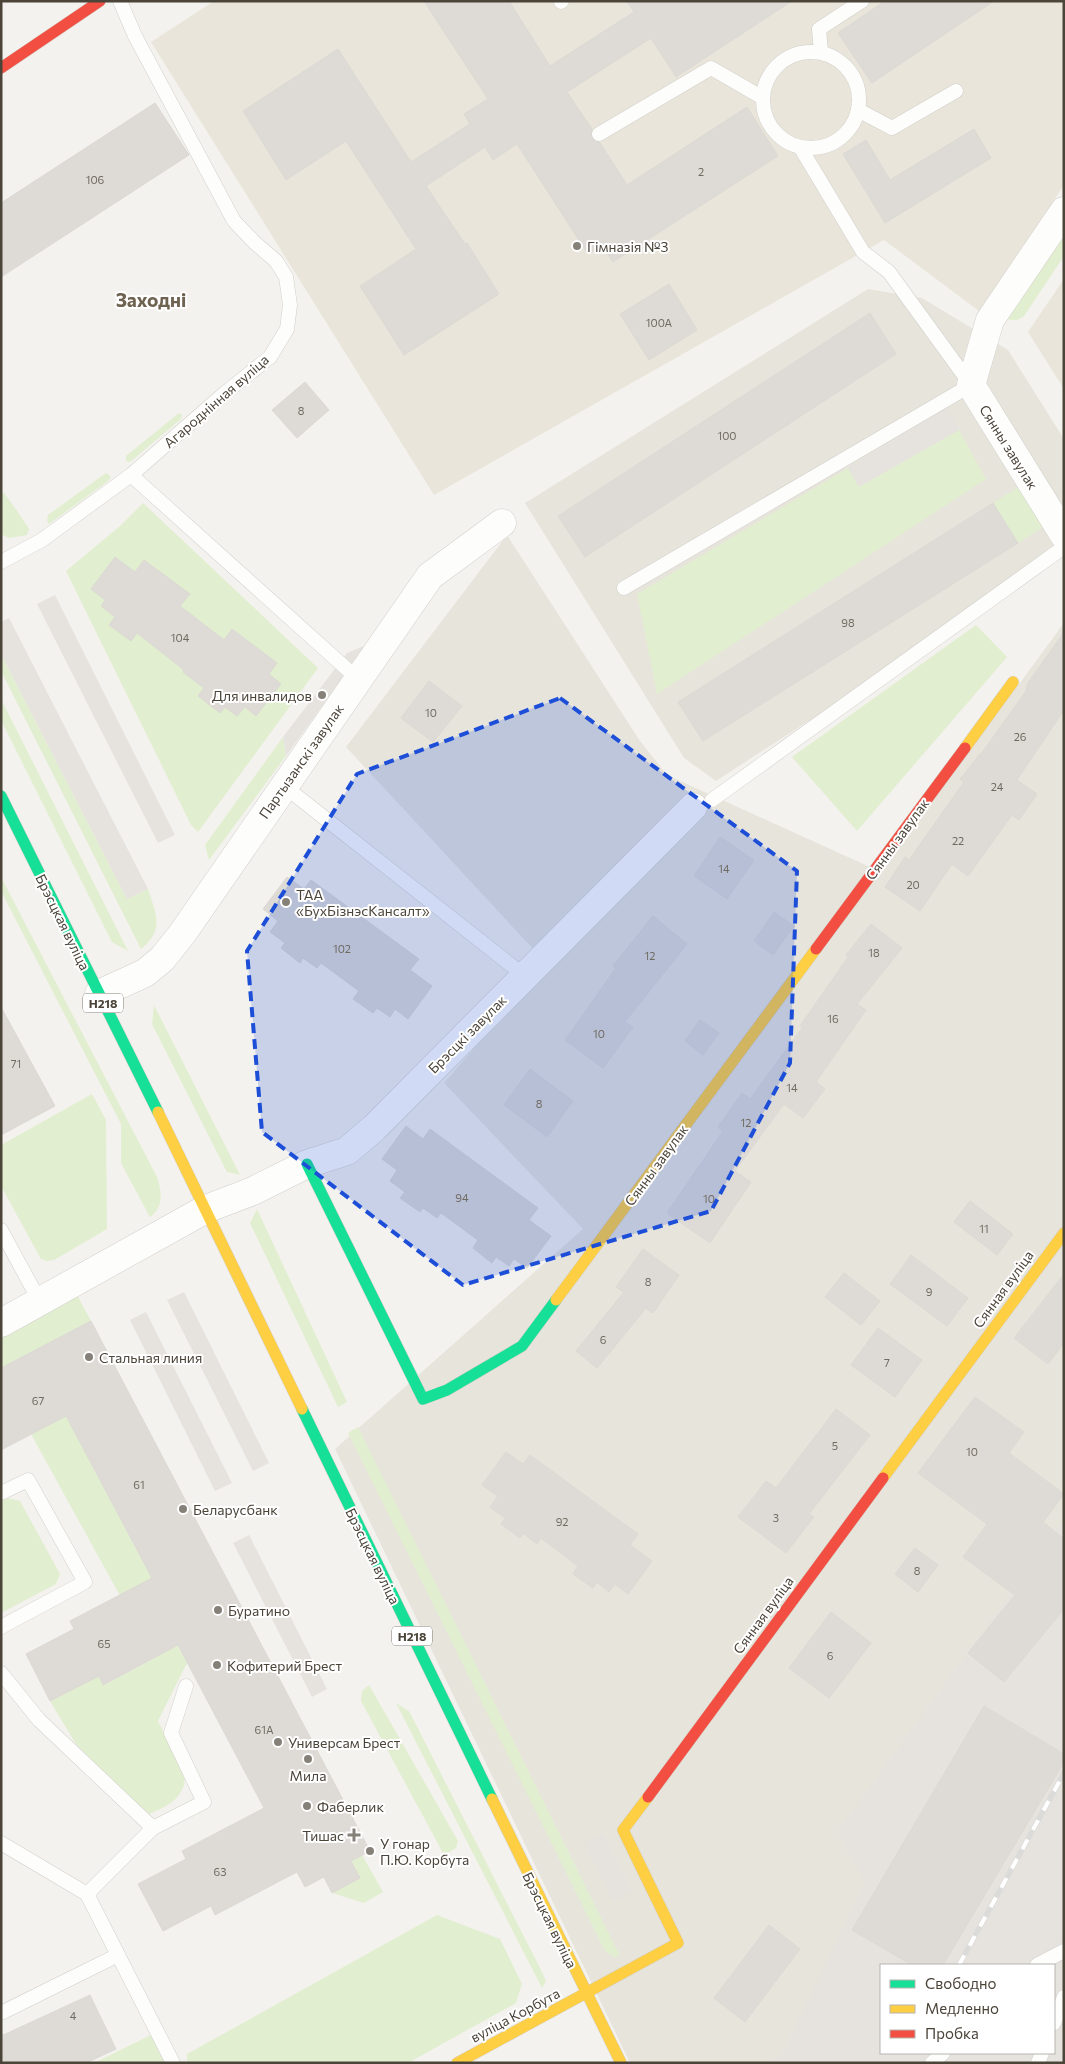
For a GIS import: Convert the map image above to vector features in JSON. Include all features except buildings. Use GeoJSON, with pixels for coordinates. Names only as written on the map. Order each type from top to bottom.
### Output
{"type":"FeatureCollection","features":[{"type":"Feature","properties":{"kind":"street"},"geometry":{"type":"LineString","coordinates":[[1,68],[100,1]]}},
{"type":"Feature","properties":{"kind":"street"},"geometry":{"type":"LineString","coordinates":[[971,384],[990,320],[1064,211]]}},
{"type":"Feature","properties":{"kind":"street","name":"Сянны завулак"},"geometry":{"type":"LineString","coordinates":[[971,384],[1064,535]]}},
{"type":"Feature","properties":{"kind":"street","name":"Партызанскі завулак"},"geometry":{"type":"LineString","coordinates":[[99,994],[145,973],[162,959],[182,934],[430,576],[502,523]]}},
{"type":"Feature","properties":{"kind":"street","name":"Сянны завулак"},"geometry":{"type":"LineString","coordinates":[[308,1164],[423,1399],[447,1390],[522,1346],[1013,682]]}},
{"type":"Feature","properties":{"kind":"street","name":"Брэсцкая вуліца"},"geometry":{"type":"LineString","coordinates":[[1,796],[206,1209],[306,1420],[621,2063]]}},
{"type":"Feature","properties":{"kind":"street","name":"Брэсцкі завулак"},"geometry":{"type":"LineString","coordinates":[[206,1209],[253,1191],[308,1164],[347,1151],[374,1128],[703,803]]}},
{"type":"Feature","properties":{"kind":"street"},"geometry":{"type":"LineString","coordinates":[[1,1323],[206,1209]]}},
{"type":"Feature","properties":{"kind":"street","name":"Сянная вуліца"},"geometry":{"type":"LineString","coordinates":[[586,1994],[678,1943],[623,1830],[1064,1233]]}},
{"type":"Feature","properties":{"kind":"street","name":"вуліца Корбута"},"geometry":{"type":"LineString","coordinates":[[457,2063],[586,1994]]}},
{"type":"Feature","properties":{"kind":"lane","name":"Агароднінная вуліца"},"geometry":{"type":"LineString","coordinates":[[1,562],[42,540],[131,475],[225,392],[270,357],[286,329],[290,305],[286,277],[276,261],[234,221],[134,36],[120,1]]}},
{"type":"Feature","properties":{"kind":"lane"},"geometry":{"type":"LineString","coordinates":[[821,52],[819,29],[862,1]]}},
{"type":"Feature","properties":{"kind":"lane"},"geometry":{"type":"LineString","coordinates":[[804,52],[821,52],[835,58],[847,67],[855,80],[859,95],[858,110],[853,124],[843,136],[830,144],[816,148],[800,146],[785,140],[773,128],[766,114],[763,98],[767,82],[776,68],[788,58],[804,52]]}},
{"type":"Feature","properties":{"kind":"lane"},"geometry":{"type":"LineString","coordinates":[[599,134],[711,68],[763,98]]}},
{"type":"Feature","properties":{"kind":"lane"},"geometry":{"type":"LineString","coordinates":[[858,110],[892,128],[956,91]]}},
{"type":"Feature","properties":{"kind":"lane"},"geometry":{"type":"LineString","coordinates":[[624,588],[971,384],[889,272],[863,252],[800,146]]}},
{"type":"Feature","properties":{"kind":"lane"},"geometry":{"type":"LineString","coordinates":[[131,475],[358,679]]}},
{"type":"Feature","properties":{"kind":"lane"},"geometry":{"type":"LineString","coordinates":[[703,803],[1064,547]]}},
{"type":"Feature","properties":{"kind":"lane"},"geometry":{"type":"LineString","coordinates":[[284,786],[516,969]]}},
{"type":"Feature","properties":{"kind":"lane"},"geometry":{"type":"LineString","coordinates":[[1,1230],[40,1302]]}},
{"type":"Feature","properties":{"kind":"lane"},"geometry":{"type":"LineString","coordinates":[[1,1493],[28,1480],[84,1582],[1,1627]]}},
{"type":"Feature","properties":{"kind":"lane"},"geometry":{"type":"LineString","coordinates":[[1,1673],[39,1720],[153,1828]]}},
{"type":"Feature","properties":{"kind":"lane"},"geometry":{"type":"LineString","coordinates":[[87,1894],[153,1828],[204,1802],[171,1733],[186,1686]]}},
{"type":"Feature","properties":{"kind":"lane"},"geometry":{"type":"LineString","coordinates":[[1,1843],[87,1894],[173,2063]]}},
{"type":"Feature","properties":{"kind":"lane"},"geometry":{"type":"LineString","coordinates":[[1039,1964],[1064,1951]]}},
{"type":"Feature","properties":{"kind":"lane"},"geometry":{"type":"LineString","coordinates":[[1,2013],[118,1955]]}},
{"type":"Feature","properties":{"kind":"lane"},"geometry":{"type":"LineString","coordinates":[[1055,2020],[1064,1997]]}},
{"type":"Feature","properties":{"kind":"lane"},"geometry":{"type":"LineString","coordinates":[[932,2063],[942,2054]]}},
{"type":"Feature","properties":{"kind":"highlighted area"},"geometry":{"type":"Polygon","coordinates":[[[560,698],[797,871],[790,1063],[711,1211],[463,1285],[262,1132],[247,951],[357,774],[560,698]]]}},
{"type":"Feature","properties":{"kind":"shaded area","name":"Гімназія №3"},"geometry":{"type":"Polygon","coordinates":[[[214,1],[1064,1],[1064,185],[979,311],[884,240],[434,495],[151,42],[214,1]]]}},
{"type":"Feature","properties":{"kind":"shaded area"},"geometry":{"type":"Polygon","coordinates":[[[1064,279],[1064,389],[1028,332],[1064,279]]]}},
{"type":"Feature","properties":{"kind":"shaded area"},"geometry":{"type":"Polygon","coordinates":[[[868,289],[922,298],[1008,350],[1064,439],[1064,555],[716,781],[684,758],[525,503],[868,289]]]}},
{"type":"Feature","properties":{"kind":"shaded area"},"geometry":{"type":"Polygon","coordinates":[[[947,407],[959,430],[859,487],[848,468],[947,407]]]}},
{"type":"Feature","properties":{"kind":"shaded area"},"geometry":{"type":"Polygon","coordinates":[[[507,535],[640,741],[667,775],[881,872],[1064,623],[1064,2063],[630,2063],[335,1449],[583,1229],[444,1083],[547,964],[346,747],[507,535]]]}},
{"type":"Feature","properties":{"kind":"shaded area"},"geometry":{"type":"Polygon","coordinates":[[[55,595],[175,835],[158,843],[37,604],[55,595]]]}},
{"type":"Feature","properties":{"kind":"shaded area"},"geometry":{"type":"Polygon","coordinates":[[[9,618],[148,889],[127,899],[1,654],[1,622],[9,618]]]}},
{"type":"Feature","properties":{"kind":"shaded area","name":"Для инвалидов"},"geometry":{"type":"Polygon","coordinates":[[[366,645],[286,756],[283,737],[347,653],[366,645]]]}},
{"type":"Feature","properties":{"kind":"shaded area"},"geometry":{"type":"Polygon","coordinates":[[[184,1292],[269,1463],[253,1471],[167,1300],[184,1292]]]}},
{"type":"Feature","properties":{"kind":"shaded area"},"geometry":{"type":"Polygon","coordinates":[[[146,1312],[232,1483],[215,1491],[130,1320],[146,1312]]]}},
{"type":"Feature","properties":{"kind":"shaded area"},"geometry":{"type":"Polygon","coordinates":[[[1064,1520],[1064,2063],[768,2063],[781,2056],[865,1882],[837,1832],[1064,1520]]]}},
{"type":"Feature","properties":{"kind":"shaded area"},"geometry":{"type":"Polygon","coordinates":[[[249,1535],[327,1689],[312,1697],[233,1543],[249,1535]]]}},
{"type":"Feature","properties":{"kind":"shaded area"},"geometry":{"type":"Polygon","coordinates":[[[603,1833],[633,1892],[614,1901],[584,1843],[603,1833]]]}},
{"type":"Feature","properties":{"kind":"green space"},"geometry":{"type":"Polygon","coordinates":[[[1064,230],[1064,256],[1024,316],[1014,320],[1004,317],[1064,230]]]}},
{"type":"Feature","properties":{"kind":"green space"},"geometry":{"type":"Polygon","coordinates":[[[179,413],[182,415],[181,419],[130,462],[126,461],[126,456],[179,413]]]}},
{"type":"Feature","properties":{"kind":"green space"},"geometry":{"type":"Polygon","coordinates":[[[959,430],[986,479],[657,694],[637,594],[848,468],[859,486],[959,430]]]}},
{"type":"Feature","properties":{"kind":"green space"},"geometry":{"type":"Polygon","coordinates":[[[106,473],[111,477],[108,481],[49,524],[47,521],[48,515],[106,473]]]}},
{"type":"Feature","properties":{"kind":"green space"},"geometry":{"type":"Polygon","coordinates":[[[1023,484],[1049,523],[1018,543],[993,503],[1023,484]]]}},
{"type":"Feature","properties":{"kind":"green space"},"geometry":{"type":"Polygon","coordinates":[[[4,493],[29,529],[27,535],[9,538],[1,534],[1,494],[4,493]]]}},
{"type":"Feature","properties":{"kind":"green space"},"geometry":{"type":"Polygon","coordinates":[[[143,503],[318,668],[198,832],[191,825],[66,571],[120,526],[143,503]]]}},
{"type":"Feature","properties":{"kind":"green space"},"geometry":{"type":"Polygon","coordinates":[[[976,625],[1007,657],[857,831],[792,757],[976,625]]]}},
{"type":"Feature","properties":{"kind":"green space"},"geometry":{"type":"Polygon","coordinates":[[[1,654],[127,899],[148,889],[156,914],[156,928],[149,942],[141,949],[1,671],[1,654]]]}},
{"type":"Feature","properties":{"kind":"green space"},"geometry":{"type":"Polygon","coordinates":[[[1,699],[128,951],[112,942],[1,720],[1,699]]]}},
{"type":"Feature","properties":{"kind":"green space"},"geometry":{"type":"Polygon","coordinates":[[[283,737],[286,756],[209,860],[205,845],[283,737]]]}},
{"type":"Feature","properties":{"kind":"green space"},"geometry":{"type":"Polygon","coordinates":[[[1,877],[157,1177],[161,1199],[158,1209],[150,1217],[121,1163],[121,1124],[1,891],[1,877]]]}},
{"type":"Feature","properties":{"kind":"green space"},"geometry":{"type":"Polygon","coordinates":[[[154,1005],[240,1175],[227,1172],[152,1024],[154,1005]]]}},
{"type":"Feature","properties":{"kind":"green space"},"geometry":{"type":"Polygon","coordinates":[[[92,1094],[106,1120],[107,1229],[54,1260],[47,1261],[41,1259],[1,1186],[1,1145],[92,1094]]]}},
{"type":"Feature","properties":{"kind":"green space"},"geometry":{"type":"Polygon","coordinates":[[[257,1209],[347,1402],[338,1407],[250,1223],[257,1209]]]}},
{"type":"Feature","properties":{"kind":"green space"},"geometry":{"type":"Polygon","coordinates":[[[77,1295],[91,1321],[1,1368],[1,1337],[77,1295]]]}},
{"type":"Feature","properties":{"kind":"green space"},"geometry":{"type":"Polygon","coordinates":[[[61,1407],[159,1591],[124,1603],[31,1434],[44,1428],[39,1419],[61,1407]]]}},
{"type":"Feature","properties":{"kind":"green space"},"geometry":{"type":"Polygon","coordinates":[[[358,1427],[620,1956],[614,1957],[605,1951],[348,1433],[358,1427]]]}},
{"type":"Feature","properties":{"kind":"green space"},"geometry":{"type":"Polygon","coordinates":[[[8,1498],[20,1501],[60,1574],[56,1584],[1,1613],[1,1501],[8,1498]]]}},
{"type":"Feature","properties":{"kind":"green space"},"geometry":{"type":"Polygon","coordinates":[[[173,1637],[187,1663],[158,1721],[175,1753],[184,1779],[184,1785],[182,1791],[173,1801],[163,1808],[146,1815],[76,1744],[50,1701],[99,1676],[104,1685],[153,1659],[173,1637]]]}},
{"type":"Feature","properties":{"kind":"green space"},"geometry":{"type":"Polygon","coordinates":[[[369,1685],[458,1841],[456,1848],[444,1855],[361,1701],[362,1691],[369,1685]]]}},
{"type":"Feature","properties":{"kind":"green space"},"geometry":{"type":"Polygon","coordinates":[[[396,1703],[409,1711],[540,1968],[546,1981],[542,1988],[396,1703]]]}},
{"type":"Feature","properties":{"kind":"green space"},"geometry":{"type":"Polygon","coordinates":[[[362,1855],[383,1892],[364,1903],[332,1893],[360,1878],[351,1861],[362,1855]]]}},
{"type":"Feature","properties":{"kind":"green space"},"geometry":{"type":"Polygon","coordinates":[[[437,1915],[500,1939],[522,1984],[516,2003],[408,2063],[187,2063],[187,2054],[437,1915]]]}},
{"type":"Feature","properties":{"kind":"green space"},"geometry":{"type":"Polygon","coordinates":[[[157,2032],[169,2063],[94,2063],[157,2032]]]}},
{"type":"Feature","properties":{"kind":"railway"},"geometry":{"type":"LineString","coordinates":[[960,1964],[1064,1773]]}},
{"type":"Feature","properties":{"kind":"traffic: fast"},"geometry":{"type":"LineString","coordinates":[[1,796],[158,1112]]}},
{"type":"Feature","properties":{"kind":"traffic: fast"},"geometry":{"type":"LineString","coordinates":[[307,1164],[423,1399],[447,1390],[522,1346],[556,1300]]}},
{"type":"Feature","properties":{"kind":"traffic: fast"},"geometry":{"type":"LineString","coordinates":[[302,1409],[492,1799]]}},
{"type":"Feature","properties":{"kind":"traffic: slow"},"geometry":{"type":"LineString","coordinates":[[965,748],[1013,682]]}},
{"type":"Feature","properties":{"kind":"traffic: slow"},"geometry":{"type":"LineString","coordinates":[[556,1300],[816,949]]}},
{"type":"Feature","properties":{"kind":"traffic: slow"},"geometry":{"type":"LineString","coordinates":[[158,1112],[302,1409]]}},
{"type":"Feature","properties":{"kind":"traffic: slow"},"geometry":{"type":"LineString","coordinates":[[883,1478],[1064,1233]]}},
{"type":"Feature","properties":{"kind":"traffic: slow"},"geometry":{"type":"LineString","coordinates":[[457,2063],[678,1943],[623,1830],[648,1797]]}},
{"type":"Feature","properties":{"kind":"traffic: slow"},"geometry":{"type":"LineString","coordinates":[[492,1799],[621,2063]]}},
{"type":"Feature","properties":{"kind":"traffic: jam"},"geometry":{"type":"LineString","coordinates":[[1,68],[100,1]]}},
{"type":"Feature","properties":{"kind":"traffic: jam"},"geometry":{"type":"LineString","coordinates":[[816,949],[965,748]]}},
{"type":"Feature","properties":{"kind":"traffic: jam"},"geometry":{"type":"LineString","coordinates":[[648,1797],[883,1478]]}},
{"type":"Feature","properties":{"kind":"place","name":"Гімназія №3"},"geometry":{"type":"Point","coordinates":[577,246]}},
{"type":"Feature","properties":{"kind":"place","name":"Для инвалидов"},"geometry":{"type":"Point","coordinates":[322,695]}},
{"type":"Feature","properties":{"kind":"place","name":"ТАА «БухБізнэсКансалт»"},"geometry":{"type":"Point","coordinates":[286,902]}},
{"type":"Feature","properties":{"kind":"place","name":"Стальная линия"},"geometry":{"type":"Point","coordinates":[89,1357]}},
{"type":"Feature","properties":{"kind":"place","name":"Беларусбанк"},"geometry":{"type":"Point","coordinates":[183,1509]}},
{"type":"Feature","properties":{"kind":"place","name":"Буратино"},"geometry":{"type":"Point","coordinates":[218,1610]}},
{"type":"Feature","properties":{"kind":"place","name":"Кофитерий Брест"},"geometry":{"type":"Point","coordinates":[217,1665]}},
{"type":"Feature","properties":{"kind":"place","name":"Универсам Брест"},"geometry":{"type":"Point","coordinates":[278,1742]}},
{"type":"Feature","properties":{"kind":"place","name":"Мила"},"geometry":{"type":"Point","coordinates":[308,1759]}},
{"type":"Feature","properties":{"kind":"place","name":"Фаберлик"},"geometry":{"type":"Point","coordinates":[307,1806]}},
{"type":"Feature","properties":{"kind":"place","name":"Тишас"},"geometry":{"type":"Point","coordinates":[354,1835]}},
{"type":"Feature","properties":{"kind":"place","name":"У гонар П.Ю. Корбута"},"geometry":{"type":"Point","coordinates":[370,1851]}},
{"type":"Feature","properties":{"kind":"district","name":"Заходні"},"geometry":{"type":"Point","coordinates":[151,299]}}]}
